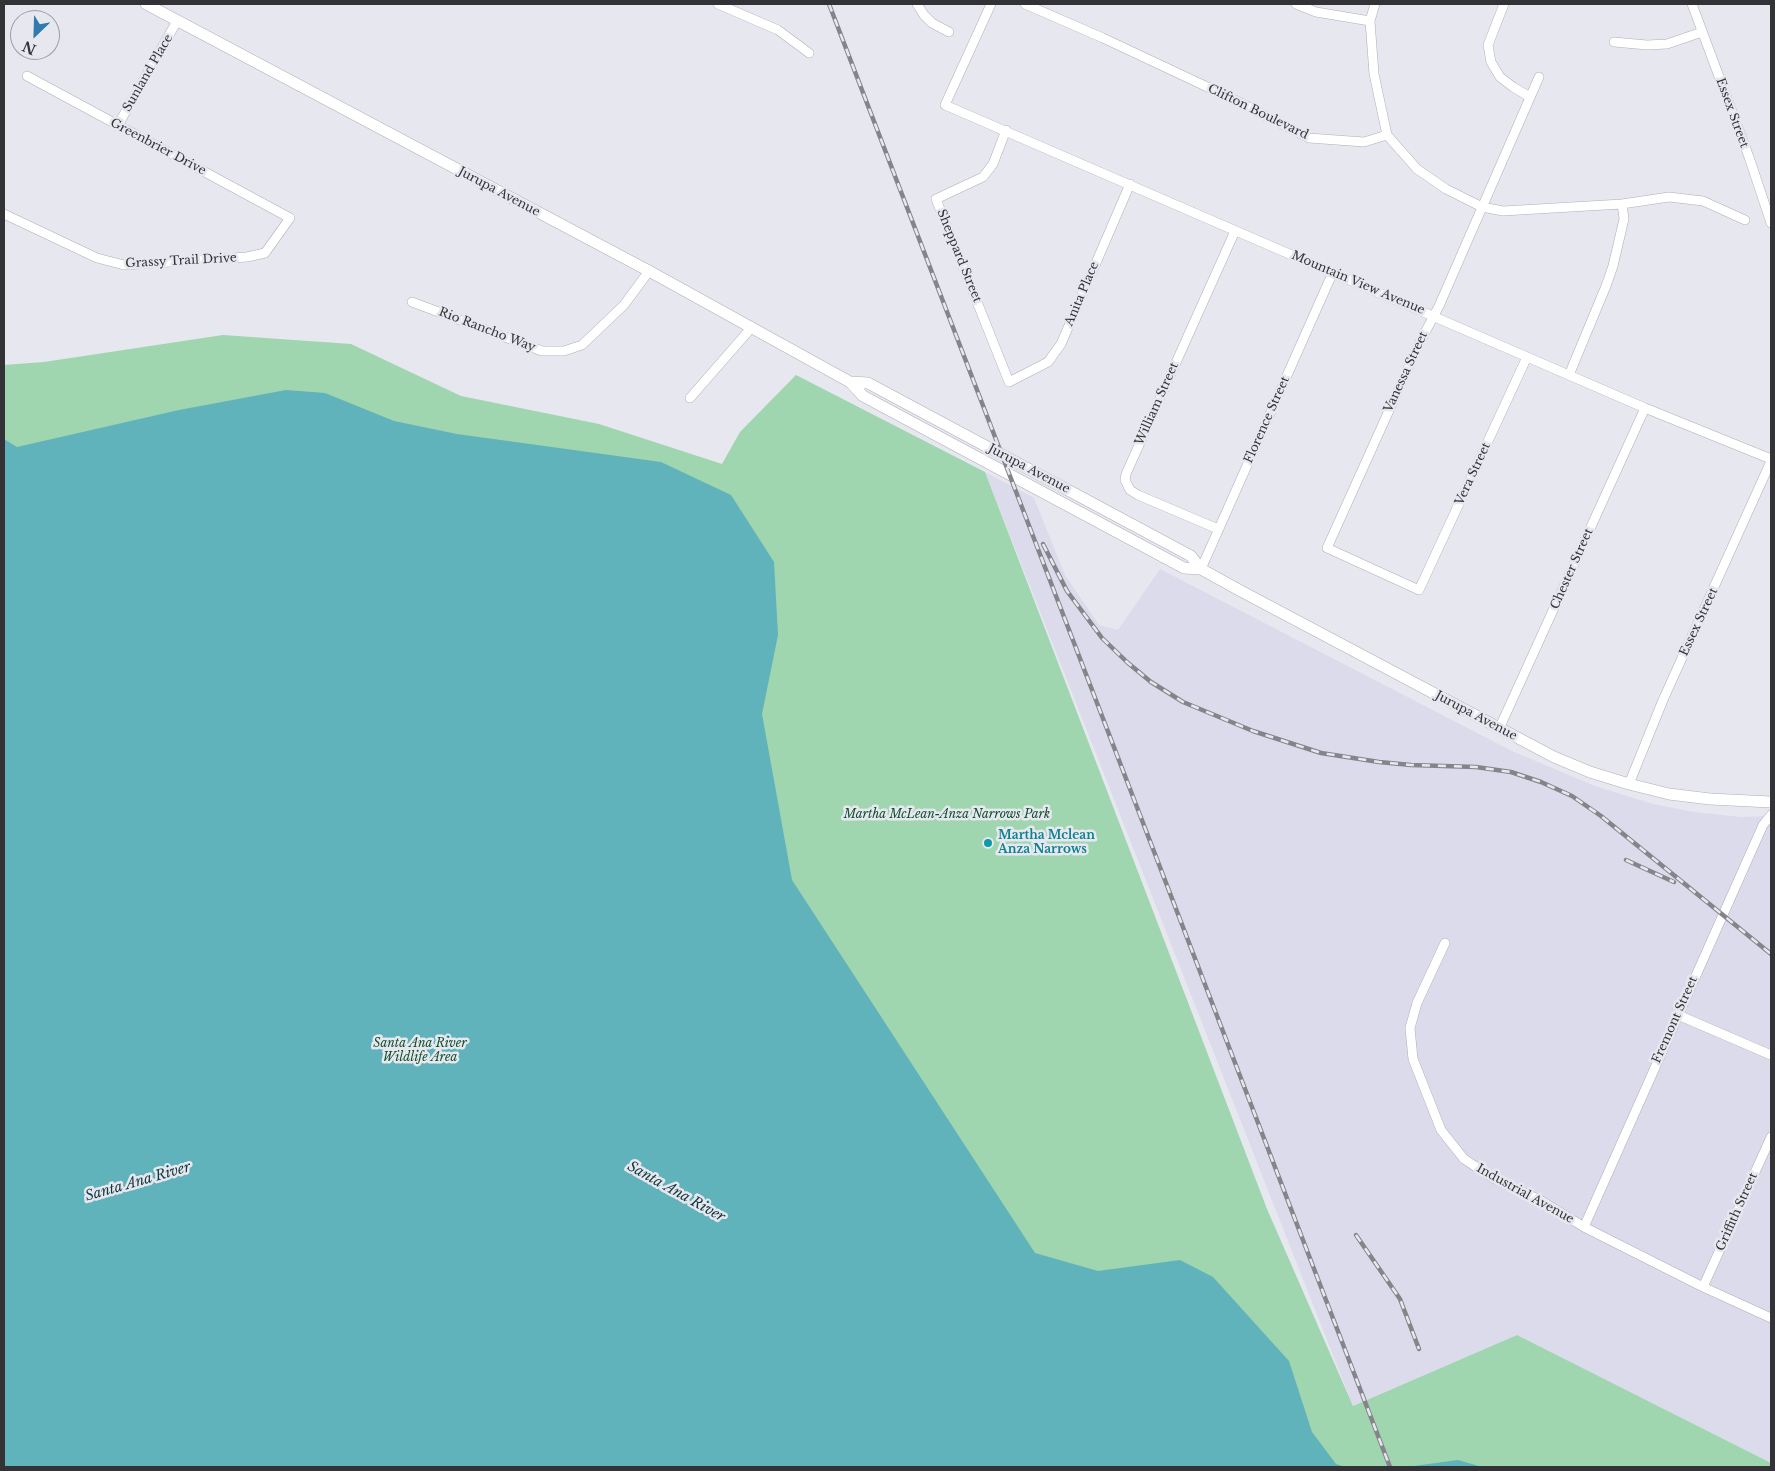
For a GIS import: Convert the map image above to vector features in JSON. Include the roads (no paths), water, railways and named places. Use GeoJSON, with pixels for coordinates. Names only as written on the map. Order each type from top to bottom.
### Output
{"type":"FeatureCollection","features":[{"type":"Feature","properties":{"kind":"main road","name":"Jurupa Avenue"},"geometry":{"type":"LineString","coordinates":[[146,4],[649,271],[850,382],[868,382],[1191,556],[1200,569],[1554,757],[1590,772],[1669,794],[1710,799],[1771,802]]}},
{"type":"Feature","properties":{"kind":"street"},"geometry":{"type":"LineString","coordinates":[[718,4],[778,30],[809,53]]}},
{"type":"Feature","properties":{"kind":"street"},"geometry":{"type":"LineString","coordinates":[[917,4],[932,23],[949,32]]}},
{"type":"Feature","properties":{"kind":"street","name":"Mountain View Avenue"},"geometry":{"type":"LineString","coordinates":[[991,4],[945,104],[1568,375],[1771,460]]}},
{"type":"Feature","properties":{"kind":"street","name":"Clifton Boulevard"},"geometry":{"type":"LineString","coordinates":[[1026,4],[1226,96],[1309,138],[1364,142],[1387,135]]}},
{"type":"Feature","properties":{"kind":"street"},"geometry":{"type":"LineString","coordinates":[[1296,4],[1316,12],[1370,21]]}},
{"type":"Feature","properties":{"kind":"street"},"geometry":{"type":"LineString","coordinates":[[1375,4],[1370,21],[1374,74],[1387,135],[1418,169],[1446,189],[1482,207],[1503,211],[1622,204],[1669,197],[1703,201],[1746,220]]}},
{"type":"Feature","properties":{"kind":"street"},"geometry":{"type":"LineString","coordinates":[[1504,4],[1488,45],[1491,62],[1500,77],[1530,98]]}},
{"type":"Feature","properties":{"kind":"street","name":"Essex Street"},"geometry":{"type":"LineString","coordinates":[[1692,4],[1752,166],[1771,224]]}},
{"type":"Feature","properties":{"kind":"street","name":"Sunland Place"},"geometry":{"type":"LineString","coordinates":[[118,125],[177,21]]}},
{"type":"Feature","properties":{"kind":"street"},"geometry":{"type":"LineString","coordinates":[[1614,42],[1647,45],[1667,44],[1702,32]]}},
{"type":"Feature","properties":{"kind":"street","name":"Greenbrier Drive"},"geometry":{"type":"LineString","coordinates":[[27,76],[290,218]]}},
{"type":"Feature","properties":{"kind":"street","name":"Vanessa Street"},"geometry":{"type":"LineString","coordinates":[[1419,590],[1327,548],[1439,306],[1540,77]]}},
{"type":"Feature","properties":{"kind":"street","name":"Sheppard Street"},"geometry":{"type":"LineString","coordinates":[[1006,130],[993,164],[983,177],[936,199],[1009,382]]}},
{"type":"Feature","properties":{"kind":"street","name":"Anita Place"},"geometry":{"type":"LineString","coordinates":[[1009,382],[1048,362],[1061,344],[1130,184]]}},
{"type":"Feature","properties":{"kind":"street"},"geometry":{"type":"LineString","coordinates":[[1568,375],[1613,266],[1624,220],[1622,204]]}},
{"type":"Feature","properties":{"kind":"street","name":"Grassy Trail Drive"},"geometry":{"type":"LineString","coordinates":[[4,214],[97,258],[124,265],[247,257],[265,254],[290,218]]}},
{"type":"Feature","properties":{"kind":"street","name":"William Street"},"geometry":{"type":"LineString","coordinates":[[1218,529],[1138,495],[1130,490],[1125,480],[1126,474],[1235,231]]}},
{"type":"Feature","properties":{"kind":"street","name":"Rio Rancho Way"},"geometry":{"type":"LineString","coordinates":[[412,302],[542,351],[564,351],[582,345],[624,305],[649,271]]}},
{"type":"Feature","properties":{"kind":"street","name":"Florence Street"},"geometry":{"type":"LineString","coordinates":[[1200,569],[1333,272]]}},
{"type":"Feature","properties":{"kind":"street"},"geometry":{"type":"LineString","coordinates":[[690,398],[752,327]]}},
{"type":"Feature","properties":{"kind":"street","name":"Vera Street"},"geometry":{"type":"LineString","coordinates":[[1419,590],[1527,357]]}},
{"type":"Feature","properties":{"kind":"street","name":"Chester Street"},"geometry":{"type":"LineString","coordinates":[[1499,729],[1645,408]]}},
{"type":"Feature","properties":{"kind":"street","name":"Essex Street"},"geometry":{"type":"LineString","coordinates":[[1629,784],[1663,700],[1771,460]]}},
{"type":"Feature","properties":{"kind":"street","name":"Fremont Street"},"geometry":{"type":"LineString","coordinates":[[1584,1228],[1763,825],[1771,815]]}},
{"type":"Feature","properties":{"kind":"street","name":"Industrial Avenue"},"geometry":{"type":"LineString","coordinates":[[1445,943],[1417,1003],[1410,1028],[1413,1059],[1441,1130],[1464,1159],[1495,1179],[1540,1200],[1584,1228],[1703,1287],[1771,1318]]}},
{"type":"Feature","properties":{"kind":"street"},"geometry":{"type":"LineString","coordinates":[[1678,1015],[1771,1055]]}},
{"type":"Feature","properties":{"kind":"street","name":"Griffith Street"},"geometry":{"type":"LineString","coordinates":[[1703,1287],[1771,1137]]}},
{"type":"Feature","properties":{"kind":"water","name":"Santa Ana River"},"geometry":{"type":"Polygon","coordinates":[[[286,390],[325,393],[394,421],[457,434],[661,462],[731,495],[774,562],[778,635],[762,714],[792,880],[1035,1253],[1098,1271],[1180,1260],[1213,1277],[1289,1361],[1312,1432],[1336,1464],[1345,1467],[4,1467],[4,439],[17,447],[179,410],[286,390]]]}},
{"type":"Feature","properties":{"kind":"water"},"geometry":{"type":"Polygon","coordinates":[[[1458,1460],[1482,1467],[1409,1467],[1414,1466],[1458,1460]]]}},
{"type":"Feature","properties":{"kind":"railway"},"geometry":{"type":"LineString","coordinates":[[829,4],[1390,1467]]}},
{"type":"Feature","properties":{"kind":"railway"},"geometry":{"type":"LineString","coordinates":[[1043,544],[1067,591],[1102,638],[1151,682],[1183,702],[1253,731],[1321,753],[1411,765],[1476,767],[1511,772],[1541,782],[1572,796],[1601,816],[1771,954]]}},
{"type":"Feature","properties":{"kind":"railway"},"geometry":{"type":"LineString","coordinates":[[1626,860],[1674,882]]}},
{"type":"Feature","properties":{"kind":"railway"},"geometry":{"type":"LineString","coordinates":[[1356,1235],[1400,1299],[1419,1349]]}},
{"type":"Feature","properties":{"kind":"place","name":"Martha Mclean Anza Narrows"},"geometry":{"type":"Point","coordinates":[988,843]}},
{"type":"Feature","properties":{"kind":"park label","name":"Martha McLean-Anza Narrows Park"},"geometry":{"type":"Point","coordinates":[947,815]}},
{"type":"Feature","properties":{"kind":"park label","name":"Santa Ana River Wildlife Area"},"geometry":{"type":"Point","coordinates":[420,1051]}}]}
